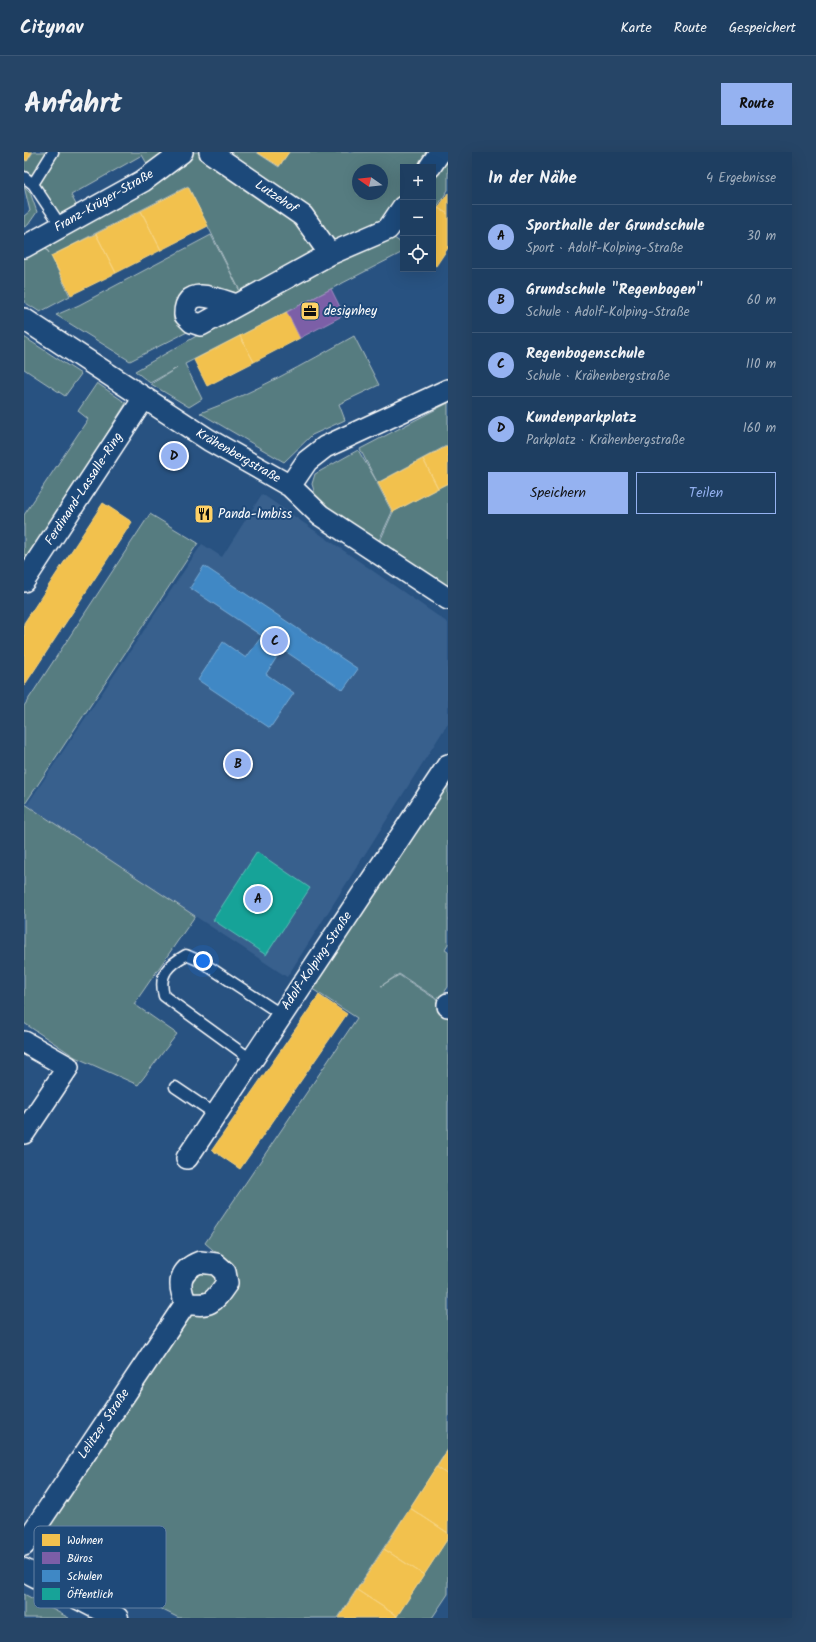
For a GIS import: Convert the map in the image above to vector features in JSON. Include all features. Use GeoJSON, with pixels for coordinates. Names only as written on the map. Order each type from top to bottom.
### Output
{"type":"FeatureCollection","features":[{"type":"Feature","properties":{"kind":"street","name":"Franz-Krüger-Straße"},"geometry":{"type":"LineString","coordinates":[[24,247],[142,182],[182,152]]}},
{"type":"Feature","properties":{"kind":"street","name":"Lutzehof"},"geometry":{"type":"LineString","coordinates":[[210,152],[303,216],[330,254]]}},
{"type":"Feature","properties":{"kind":"street"},"geometry":{"type":"LineString","coordinates":[[236,304],[330,254],[388,229],[400,211]]}},
{"type":"Feature","properties":{"kind":"street","name":"Krähenbergstraße"},"geometry":{"type":"LineString","coordinates":[[24,319],[209,440],[290,486],[320,515],[448,600]]}},
{"type":"Feature","properties":{"kind":"street"},"geometry":{"type":"LineString","coordinates":[[290,486],[307,461],[325,447],[448,390]]}},
{"type":"Feature","properties":{"kind":"street","name":"Ferdinand-Lassalle-Ring"},"geometry":{"type":"LineString","coordinates":[[24,581],[144,398]]}},
{"type":"Feature","properties":{"kind":"street","name":"Adolf-Kolping-Straße"},"geometry":{"type":"LineString","coordinates":[[187,1158],[448,765]]}},
{"type":"Feature","properties":{"kind":"street"},"geometry":{"type":"LineString","coordinates":[[24,1042],[68,1067],[24,1133]]}},
{"type":"Feature","properties":{"kind":"street","name":"Lelitzer Straße"},"geometry":{"type":"LineString","coordinates":[[37,1526],[186,1303]]}},
{"type":"Feature","properties":{"kind":"street","name":"Lelitzer Straße"},"geometry":{"type":"LineString","coordinates":[[24,1545],[34,1530]]}},
{"type":"Feature","properties":{"kind":"street"},"geometry":{"type":"LineString","coordinates":[[24,1570],[34,1575]]}},
{"type":"Feature","properties":{"kind":"street"},"geometry":{"type":"LineString","coordinates":[[98,1608],[117,1618]]}},
{"type":"Feature","properties":{"kind":"lane"},"geometry":{"type":"LineString","coordinates":[[33,184],[54,152]]}},
{"type":"Feature","properties":{"kind":"lane"},"geometry":{"type":"LineString","coordinates":[[24,177],[33,184],[61,226]]}},
{"type":"Feature","properties":{"kind":"lane"},"geometry":{"type":"LineString","coordinates":[[252,1060],[164,996],[161,986],[164,974],[172,963],[186,955],[200,961],[282,1015]]}},
{"type":"Feature","properties":{"kind":"lane"},"geometry":{"type":"LineString","coordinates":[[175,1086],[215,1114]]}},
{"type":"Feature","properties":{"kind":"shaded area"},"geometry":{"type":"Polygon","coordinates":[[[262,494],[448,623],[448,723],[287,977],[27,805],[202,544],[222,557],[262,494]]]}},
{"type":"Feature","properties":{"kind":"green space"},"geometry":{"type":"Polygon","coordinates":[[[33,152],[53,152],[33,184],[24,177],[24,159],[27,161],[33,152]]]}},
{"type":"Feature","properties":{"kind":"green space"},"geometry":{"type":"Polygon","coordinates":[[[54,152],[191,152],[153,174],[142,155],[71,195],[81,214],[61,225],[34,184],[54,152]]]}},
{"type":"Feature","properties":{"kind":"green space"},"geometry":{"type":"Polygon","coordinates":[[[193,152],[209,152],[303,217],[330,253],[244,299],[188,186],[51,256],[70,296],[40,312],[24,302],[24,256],[44,246],[49,253],[40,237],[193,152]]]}},
{"type":"Feature","properties":{"kind":"green space"},"geometry":{"type":"Polygon","coordinates":[[[211,152],[256,152],[279,167],[289,152],[434,152],[428,164],[400,164],[400,209],[387,229],[331,253],[211,152]]]}},
{"type":"Feature","properties":{"kind":"green space"},"geometry":{"type":"Polygon","coordinates":[[[448,152],[448,190],[436,208],[436,200],[436,164],[448,152]]]}},
{"type":"Feature","properties":{"kind":"green space"},"geometry":{"type":"Polygon","coordinates":[[[24,186],[30,192],[37,212],[28,225],[24,227],[24,216],[30,211],[24,186]]]}},
{"type":"Feature","properties":{"kind":"green space"},"geometry":{"type":"Polygon","coordinates":[[[211,235],[244,299],[190,299],[201,325],[130,361],[56,315],[79,305],[211,235]]]}},
{"type":"Feature","properties":{"kind":"green space"},"geometry":{"type":"Polygon","coordinates":[[[391,236],[400,242],[400,254],[185,364],[202,399],[189,407],[151,384],[177,368],[150,383],[135,371],[207,330],[391,236]]]}},
{"type":"Feature","properties":{"kind":"green space"},"geometry":{"type":"Polygon","coordinates":[[[354,336],[379,385],[339,404],[345,420],[312,435],[284,462],[200,413],[259,387],[354,336]]]}},
{"type":"Feature","properties":{"kind":"green space"},"geometry":{"type":"Polygon","coordinates":[[[24,337],[81,374],[65,396],[24,369],[24,337]]]}},
{"type":"Feature","properties":{"kind":"green space"},"geometry":{"type":"Polygon","coordinates":[[[97,383],[126,403],[80,477],[24,560],[24,515],[88,419],[78,411],[97,383]]]}},
{"type":"Feature","properties":{"kind":"green space"},"geometry":{"type":"Polygon","coordinates":[[[448,403],[448,445],[377,483],[392,512],[375,549],[321,515],[312,484],[315,474],[358,450],[377,482],[360,449],[448,403]]]}},
{"type":"Feature","properties":{"kind":"green space"},"geometry":{"type":"Polygon","coordinates":[[[448,483],[448,598],[376,550],[393,512],[448,483]]]}},
{"type":"Feature","properties":{"kind":"green space"},"geometry":{"type":"Polygon","coordinates":[[[150,514],[198,543],[25,804],[195,916],[134,1004],[177,1034],[138,1085],[75,1057],[24,1023],[24,706],[150,514]]]}},
{"type":"Feature","properties":{"kind":"green space"},"geometry":{"type":"Polygon","coordinates":[[[448,766],[448,944],[445,949],[448,951],[448,987],[439,1000],[399,974],[381,986],[399,975],[448,1007],[448,1449],[338,1618],[179,1618],[159,1608],[166,1608],[166,1526],[38,1526],[187,1304],[204,1307],[234,1268],[205,1243],[357,1018],[303,983],[448,766]]]}},
{"type":"Feature","properties":{"kind":"green space"},"geometry":{"type":"Polygon","coordinates":[[[200,1262],[226,1283],[188,1303],[182,1276],[200,1262]]]}},
{"type":"Feature","properties":{"kind":"green space"},"geometry":{"type":"Polygon","coordinates":[[[34,1533],[34,1546],[27,1543],[34,1533]]]}},
{"type":"Feature","properties":{"kind":"green space"},"geometry":{"type":"Polygon","coordinates":[[[448,1538],[448,1594],[432,1618],[396,1618],[448,1538]]]}},
{"type":"Feature","properties":{"kind":"green space"},"geometry":{"type":"Polygon","coordinates":[[[24,1594],[34,1599],[34,1608],[50,1608],[69,1618],[24,1618],[24,1594]]]}},
{"type":"Feature","properties":{"kind":"building: Wohnen"},"geometry":{"type":"Polygon","coordinates":[[[24,152],[32,152],[27,161],[24,159],[24,152]]]}},
{"type":"Feature","properties":{"kind":"building: Wohnen"},"geometry":{"type":"Polygon","coordinates":[[[257,152],[289,152],[279,166],[257,152]]]}},
{"type":"Feature","properties":{"kind":"building: Wohnen"},"geometry":{"type":"Polygon","coordinates":[[[188,187],[208,226],[161,250],[141,211],[188,187]]]}},
{"type":"Feature","properties":{"kind":"building: Wohnen"},"geometry":{"type":"Polygon","coordinates":[[[448,193],[448,214],[438,208],[448,193]]]}},
{"type":"Feature","properties":{"kind":"building: Wohnen"},"geometry":{"type":"Polygon","coordinates":[[[438,208],[448,214],[448,248],[436,266],[436,236],[436,211],[438,208]]]}},
{"type":"Feature","properties":{"kind":"building: Wohnen"},"geometry":{"type":"Polygon","coordinates":[[[141,211],[161,250],[116,273],[96,234],[141,211]]]}},
{"type":"Feature","properties":{"kind":"building: Wohnen"},"geometry":{"type":"Polygon","coordinates":[[[96,234],[116,273],[71,295],[51,256],[96,234]]]}},
{"type":"Feature","properties":{"kind":"building: Wohnen"},"geometry":{"type":"Polygon","coordinates":[[[287,312],[300,338],[254,362],[240,336],[287,312]]]}},
{"type":"Feature","properties":{"kind":"building: Wohnen"},"geometry":{"type":"Polygon","coordinates":[[[240,336],[254,362],[207,386],[194,360],[240,336]]]}},
{"type":"Feature","properties":{"kind":"building: Wohnen"},"geometry":{"type":"Polygon","coordinates":[[[448,446],[448,483],[438,488],[423,459],[448,446]]]}},
{"type":"Feature","properties":{"kind":"building: Wohnen"},"geometry":{"type":"Polygon","coordinates":[[[423,459],[438,488],[393,512],[378,483],[423,459]]]}},
{"type":"Feature","properties":{"kind":"building: Wohnen"},"geometry":{"type":"Polygon","coordinates":[[[103,503],[132,522],[24,686],[24,623],[103,503]]]}},
{"type":"Feature","properties":{"kind":"building: Wohnen"},"geometry":{"type":"Polygon","coordinates":[[[319,995],[347,1014],[240,1169],[212,1150],[319,995]]]}},
{"type":"Feature","properties":{"kind":"building: Wohnen"},"geometry":{"type":"Polygon","coordinates":[[[448,1450],[448,1475],[437,1467],[448,1450]]]}},
{"type":"Feature","properties":{"kind":"building: Wohnen"},"geometry":{"type":"Polygon","coordinates":[[[436,1467],[448,1475],[448,1533],[410,1508],[436,1467]]]}},
{"type":"Feature","properties":{"kind":"building: Wohnen"},"geometry":{"type":"Polygon","coordinates":[[[410,1508],[448,1533],[448,1538],[424,1575],[384,1549],[410,1508]]]}},
{"type":"Feature","properties":{"kind":"building: Wohnen"},"geometry":{"type":"Polygon","coordinates":[[[384,1549],[424,1575],[397,1616],[357,1590],[384,1549]]]}},
{"type":"Feature","properties":{"kind":"building: Wohnen"},"geometry":{"type":"Polygon","coordinates":[[[357,1590],[397,1616],[396,1618],[339,1618],[357,1590]]]}},
{"type":"Feature","properties":{"kind":"building: Büros"},"geometry":{"type":"Polygon","coordinates":[[[331,289],[344,315],[300,338],[287,312],[331,289]]]}},
{"type":"Feature","properties":{"kind":"building: Schulen"},"geometry":{"type":"Polygon","coordinates":[[[204,566],[358,669],[343,690],[282,649],[266,674],[294,693],[270,728],[198,680],[223,642],[246,658],[262,636],[190,588],[204,566]]]}},
{"type":"Feature","properties":{"kind":"building: Öffentlich"},"geometry":{"type":"Polygon","coordinates":[[[257,852],[310,888],[266,955],[213,920],[257,852]]]}},
{"type":"Feature","properties":{"kind":"place","name":"designhey"},"geometry":{"type":"Point","coordinates":[310,311]}},
{"type":"Feature","properties":{"kind":"place","name":"Kundenparkplatz"},"geometry":{"type":"Point","coordinates":[174,456]}},
{"type":"Feature","properties":{"kind":"place","name":"Panda-Imbiss"},"geometry":{"type":"Point","coordinates":[204,514]}},
{"type":"Feature","properties":{"kind":"place","name":"Regenbogenschule"},"geometry":{"type":"Point","coordinates":[275,641]}},
{"type":"Feature","properties":{"kind":"place","name":"Grundschule \"Regenbogen\""},"geometry":{"type":"Point","coordinates":[238,764]}},
{"type":"Feature","properties":{"kind":"place","name":"Sporthalle der Grundschule"},"geometry":{"type":"Point","coordinates":[258,899]}}]}
